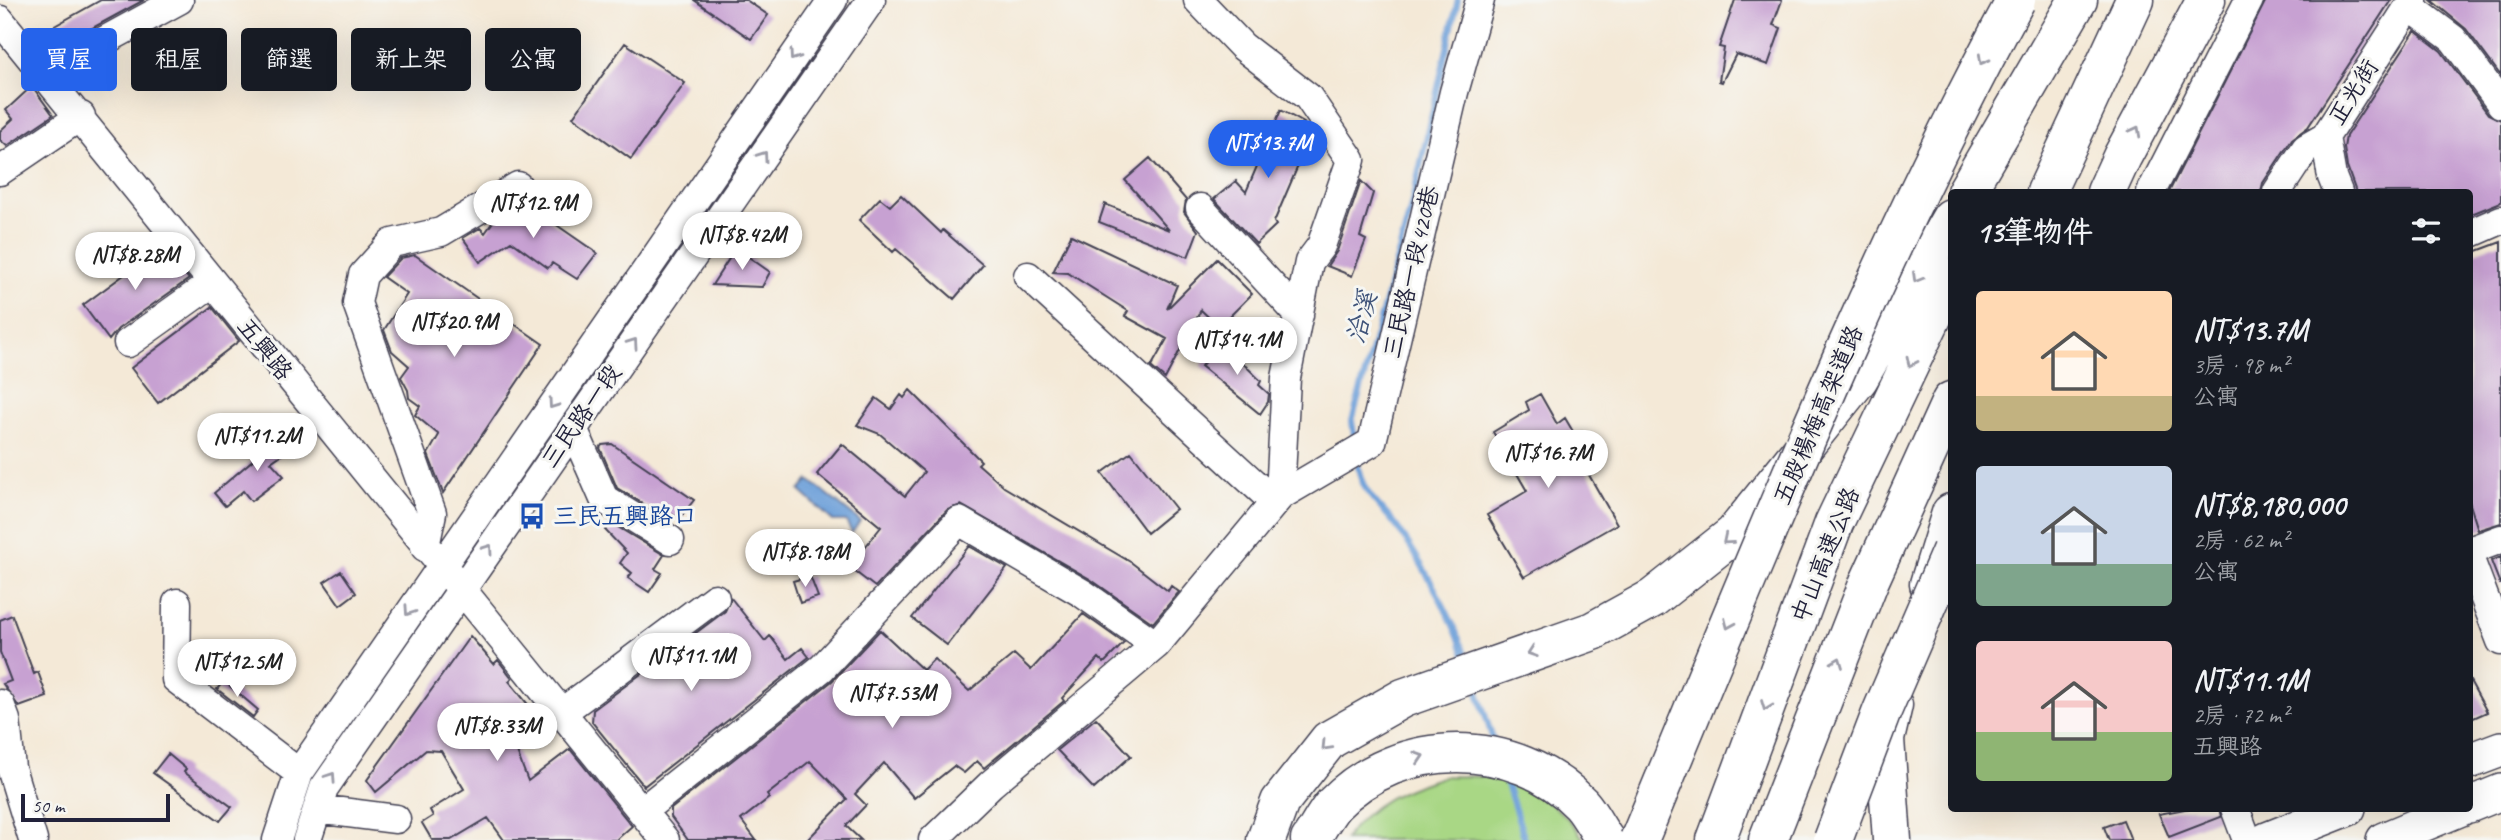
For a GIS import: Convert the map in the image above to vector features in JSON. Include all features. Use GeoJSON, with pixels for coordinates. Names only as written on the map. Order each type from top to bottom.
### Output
{"type":"FeatureCollection","features":[{"type":"Feature","properties":{"kind":"highway","name":"五股楊梅高架道路"},"geometry":{"type":"LineString","coordinates":[[1639,840],[1829,385],[1963,98],[2016,0]]}},
{"type":"Feature","properties":{"kind":"highway"},"geometry":{"type":"LineString","coordinates":[[1968,189],[2077,0]]}},
{"type":"Feature","properties":{"kind":"highway"},"geometry":{"type":"LineString","coordinates":[[1993,189],[2084,0]]}},
{"type":"Feature","properties":{"kind":"highway"},"geometry":{"type":"LineString","coordinates":[[2107,189],[2206,0]]}},
{"type":"Feature","properties":{"kind":"highway"},"geometry":{"type":"LineString","coordinates":[[2047,189],[2129,10]]}},
{"type":"Feature","properties":{"kind":"highway"},"geometry":{"type":"LineString","coordinates":[[2060,189],[2129,10]]}},
{"type":"Feature","properties":{"kind":"highway"},"geometry":{"type":"LineString","coordinates":[[1266,840],[1280,802],[1329,740],[1403,698],[1593,631],[1653,598],[1734,534],[1859,378],[1948,223]]}},
{"type":"Feature","properties":{"kind":"highway","name":"中山高速公路"},"geometry":{"type":"LineString","coordinates":[[1716,840],[1834,523],[1948,284]]}},
{"type":"Feature","properties":{"kind":"highway","name":"中山高速公路"},"geometry":{"type":"LineString","coordinates":[[1768,840],[1869,582],[1948,408]]}},
{"type":"Feature","properties":{"kind":"highway"},"geometry":{"type":"LineString","coordinates":[[1839,840],[1898,683],[1948,523]]}},
{"type":"Feature","properties":{"kind":"highway"},"geometry":{"type":"LineString","coordinates":[[1833,840],[1882,711],[1948,558]]}},
{"type":"Feature","properties":{"kind":"highway"},"geometry":{"type":"LineString","coordinates":[[1892,840],[1885,738],[1898,683]]}},
{"type":"Feature","properties":{"kind":"highway"},"geometry":{"type":"LineString","coordinates":[[1310,840],[1334,804],[1378,771],[1430,753],[1485,753],[1538,771],[1581,805],[1605,840]]}},
{"type":"Feature","properties":{"kind":"main road"},"geometry":{"type":"LineString","coordinates":[[2473,760],[2501,749]]}},
{"type":"Feature","properties":{"kind":"main road"},"geometry":{"type":"LineString","coordinates":[[2473,803],[2501,792]]}},
{"type":"Feature","properties":{"kind":"main road"},"geometry":{"type":"LineString","coordinates":[[2267,840],[2338,812]]}},
{"type":"Feature","properties":{"kind":"main road"},"geometry":{"type":"LineString","coordinates":[[2384,840],[2450,812]]}},
{"type":"Feature","properties":{"kind":"street"},"geometry":{"type":"LineString","coordinates":[[117,34],[179,0]]}},
{"type":"Feature","properties":{"kind":"street","name":"三民路一段"},"geometry":{"type":"LineString","coordinates":[[277,840],[299,773],[433,555],[833,0]]}},
{"type":"Feature","properties":{"kind":"street","name":"三民路一段"},"geometry":{"type":"LineString","coordinates":[[307,840],[324,788],[871,0]]}},
{"type":"Feature","properties":{"kind":"street"},"geometry":{"type":"LineString","coordinates":[[1198,0],[1242,46],[1308,97],[1351,160],[1321,246],[1309,262],[1286,378],[1277,499]]}},
{"type":"Feature","properties":{"kind":"street","name":"三民路一段420巷"},"geometry":{"type":"LineString","coordinates":[[933,840],[991,784],[1156,645],[1277,499],[1371,442],[1454,92],[1480,0]]}},
{"type":"Feature","properties":{"kind":"street"},"geometry":{"type":"LineString","coordinates":[[2153,189],[2249,0]]}},
{"type":"Feature","properties":{"kind":"street"},"geometry":{"type":"LineString","coordinates":[[2411,3],[2453,40],[2501,104]]}},
{"type":"Feature","properties":{"kind":"street","name":"正光街"},"geometry":{"type":"LineString","coordinates":[[2336,189],[2325,137],[2411,3]]}},
{"type":"Feature","properties":{"kind":"street","name":"五興路"},"geometry":{"type":"LineString","coordinates":[[0,20],[21,45]]}},
{"type":"Feature","properties":{"kind":"street","name":"五興路"},"geometry":{"type":"LineString","coordinates":[[60,91],[212,283],[461,587],[650,829]]}},
{"type":"Feature","properties":{"kind":"street"},"geometry":{"type":"LineString","coordinates":[[0,171],[81,117]]}},
{"type":"Feature","properties":{"kind":"street"},"geometry":{"type":"LineString","coordinates":[[2279,189],[2306,148],[2325,137]]}},
{"type":"Feature","properties":{"kind":"street"},"geometry":{"type":"LineString","coordinates":[[433,555],[432,513],[357,303],[363,275],[392,243],[441,232],[518,186]]}},
{"type":"Feature","properties":{"kind":"street"},"geometry":{"type":"LineString","coordinates":[[1200,208],[1299,315]]}},
{"type":"Feature","properties":{"kind":"street"},"geometry":{"type":"LineString","coordinates":[[2473,232],[2501,220]]}},
{"type":"Feature","properties":{"kind":"street"},"geometry":{"type":"LineString","coordinates":[[1028,276],[1277,499]]}},
{"type":"Feature","properties":{"kind":"street"},"geometry":{"type":"LineString","coordinates":[[128,343],[212,283]]}},
{"type":"Feature","properties":{"kind":"street"},"geometry":{"type":"LineString","coordinates":[[573,428],[604,499],[670,540]]}},
{"type":"Feature","properties":{"kind":"street"},"geometry":{"type":"LineString","coordinates":[[650,829],[822,668],[959,521],[1082,593],[1156,645]]}},
{"type":"Feature","properties":{"kind":"street"},"geometry":{"type":"LineString","coordinates":[[2473,559],[2501,539]]}},
{"type":"Feature","properties":{"kind":"street"},"geometry":{"type":"LineString","coordinates":[[2473,569],[2501,641]]}},
{"type":"Feature","properties":{"kind":"street"},"geometry":{"type":"LineString","coordinates":[[561,713],[715,598]]}},
{"type":"Feature","properties":{"kind":"street"},"geometry":{"type":"LineString","coordinates":[[177,603],[176,679],[299,773]]}},
{"type":"Feature","properties":{"kind":"street"},"geometry":{"type":"LineString","coordinates":[[0,704],[6,720],[11,768],[33,840]]}},
{"type":"Feature","properties":{"kind":"street"},"geometry":{"type":"LineString","coordinates":[[317,810],[396,819]]}},
{"type":"Feature","properties":{"kind":"street"},"geometry":{"type":"LineString","coordinates":[[2236,812],[2247,840]]}},
{"type":"Feature","properties":{"kind":"green space"},"geometry":{"type":"Polygon","coordinates":[[[1445,776],[1489,777],[1521,787],[1557,809],[1584,840],[1344,840],[1376,806],[1401,792],[1445,776]]]}},
{"type":"Feature","properties":{"kind":"water"},"geometry":{"type":"Polygon","coordinates":[[[809,480],[860,521],[852,533],[846,521],[833,521],[800,491],[809,480]]]}},
{"type":"Feature","properties":{"kind":"building"},"geometry":{"type":"Polygon","coordinates":[[[101,0],[144,0],[93,28],[51,28],[101,0]]]}},
{"type":"Feature","properties":{"kind":"building"},"geometry":{"type":"Polygon","coordinates":[[[694,0],[746,0],[768,15],[751,39],[694,0]]]}},
{"type":"Feature","properties":{"kind":"building"},"geometry":{"type":"Polygon","coordinates":[[[1735,0],[1782,0],[1773,25],[1781,28],[1768,65],[1736,54],[1722,82],[1719,81],[1724,48],[1719,47],[1735,0]]]}},
{"type":"Feature","properties":{"kind":"building"},"geometry":{"type":"Polygon","coordinates":[[[2266,0],[2391,0],[2308,127],[2292,139],[2262,189],[2171,189],[2266,0]]]}},
{"type":"Feature","properties":{"kind":"building"},"geometry":{"type":"Polygon","coordinates":[[[2431,0],[2501,0],[2501,76],[2466,29],[2431,0]]]}},
{"type":"Feature","properties":{"kind":"building"},"geometry":{"type":"Polygon","coordinates":[[[2415,31],[2441,51],[2488,114],[2501,120],[2501,202],[2473,213],[2473,189],[2355,189],[2347,167],[2344,148],[2346,136],[2415,31]]]}},
{"type":"Feature","properties":{"kind":"building"},"geometry":{"type":"Polygon","coordinates":[[[625,43],[685,83],[631,159],[573,117],[625,43]]]}},
{"type":"Feature","properties":{"kind":"building"},"geometry":{"type":"Polygon","coordinates":[[[27,91],[36,91],[53,115],[7,146],[0,140],[0,131],[13,119],[6,110],[27,91]]]}},
{"type":"Feature","properties":{"kind":"building"},"geometry":{"type":"Polygon","coordinates":[[[1281,110],[1304,123],[1301,128],[1312,133],[1274,222],[1276,225],[1256,244],[1214,199],[1236,181],[1246,192],[1281,110]]]}},
{"type":"Feature","properties":{"kind":"building"},"geometry":{"type":"Polygon","coordinates":[[[1150,158],[1186,200],[1184,212],[1198,231],[1188,257],[1099,222],[1105,204],[1169,230],[1125,180],[1150,158]]]}},
{"type":"Feature","properties":{"kind":"building"},"geometry":{"type":"Polygon","coordinates":[[[1361,181],[1373,193],[1360,237],[1366,240],[1352,276],[1327,266],[1337,251],[1361,181]]]}},
{"type":"Feature","properties":{"kind":"building"},"geometry":{"type":"Polygon","coordinates":[[[901,195],[941,233],[943,230],[983,265],[954,299],[896,249],[893,252],[859,220],[880,198],[890,206],[901,195]]]}},
{"type":"Feature","properties":{"kind":"building"},"geometry":{"type":"Polygon","coordinates":[[[527,200],[537,206],[535,210],[597,253],[577,279],[552,263],[548,268],[511,241],[480,262],[463,238],[480,228],[485,233],[495,219],[527,200]]]}},
{"type":"Feature","properties":{"kind":"building"},"geometry":{"type":"Polygon","coordinates":[[[1071,235],[1177,285],[1167,309],[1217,259],[1252,294],[1219,327],[1201,310],[1165,379],[1151,367],[1167,339],[1125,316],[1128,311],[1068,273],[1053,272],[1071,235]]]}},
{"type":"Feature","properties":{"kind":"building"},"geometry":{"type":"Polygon","coordinates":[[[2501,242],[2501,523],[2478,530],[2473,514],[2473,252],[2501,242]]]}},
{"type":"Feature","properties":{"kind":"building"},"geometry":{"type":"Polygon","coordinates":[[[162,247],[189,279],[118,329],[109,340],[83,305],[162,247]]]}},
{"type":"Feature","properties":{"kind":"building"},"geometry":{"type":"Polygon","coordinates":[[[736,248],[770,272],[762,287],[712,285],[736,248]]]}},
{"type":"Feature","properties":{"kind":"building"},"geometry":{"type":"Polygon","coordinates":[[[415,255],[543,344],[443,493],[428,454],[439,435],[415,415],[420,406],[409,398],[401,377],[409,366],[392,351],[384,330],[407,294],[383,277],[401,258],[415,255]]]}},
{"type":"Feature","properties":{"kind":"building"},"geometry":{"type":"Polygon","coordinates":[[[212,307],[239,341],[158,403],[131,368],[212,307]]]}},
{"type":"Feature","properties":{"kind":"building"},"geometry":{"type":"Polygon","coordinates":[[[1221,342],[1261,381],[1259,385],[1269,394],[1268,402],[1260,414],[1201,366],[1221,342]]]}},
{"type":"Feature","properties":{"kind":"building"},"geometry":{"type":"Polygon","coordinates":[[[910,390],[981,461],[978,464],[1004,487],[1132,563],[1168,591],[1171,586],[1179,592],[1153,623],[1090,579],[961,505],[947,510],[875,587],[849,567],[881,527],[817,474],[842,444],[905,496],[924,472],[880,434],[857,425],[876,398],[891,409],[901,395],[904,398],[910,390]]]}},
{"type":"Feature","properties":{"kind":"building"},"geometry":{"type":"Polygon","coordinates":[[[1540,394],[1557,424],[1565,418],[1575,435],[1582,432],[1593,454],[1581,461],[1617,524],[1524,577],[1487,515],[1527,491],[1493,432],[1529,410],[1526,402],[1540,394]]]}},
{"type":"Feature","properties":{"kind":"building"},"geometry":{"type":"Polygon","coordinates":[[[288,430],[297,444],[271,462],[284,476],[251,501],[243,491],[225,506],[214,493],[288,430]]]}},
{"type":"Feature","properties":{"kind":"building"},"geometry":{"type":"Polygon","coordinates":[[[612,444],[694,500],[679,519],[673,515],[670,520],[617,488],[600,448],[602,445],[612,444]]]}},
{"type":"Feature","properties":{"kind":"building"},"geometry":{"type":"Polygon","coordinates":[[[1131,452],[1176,509],[1147,533],[1102,473],[1131,452]]]}},
{"type":"Feature","properties":{"kind":"building"},"geometry":{"type":"Polygon","coordinates":[[[611,523],[664,555],[655,569],[662,573],[649,592],[628,578],[632,573],[620,563],[627,553],[605,530],[611,523]]]}},
{"type":"Feature","properties":{"kind":"building"},"geometry":{"type":"Polygon","coordinates":[[[969,546],[1007,568],[947,645],[912,618],[969,546]]]}},
{"type":"Feature","properties":{"kind":"building"},"geometry":{"type":"Polygon","coordinates":[[[2501,557],[2501,584],[2500,584],[2491,561],[2501,557]]]}},
{"type":"Feature","properties":{"kind":"building"},"geometry":{"type":"Polygon","coordinates":[[[341,571],[356,593],[340,605],[324,582],[341,571]]]}},
{"type":"Feature","properties":{"kind":"building"},"geometry":{"type":"Polygon","coordinates":[[[810,576],[818,597],[800,603],[793,581],[810,576]]]}},
{"type":"Feature","properties":{"kind":"building"},"geometry":{"type":"Polygon","coordinates":[[[731,598],[765,641],[770,636],[788,659],[802,648],[809,657],[644,786],[592,722],[593,710],[725,611],[731,598]]]}},
{"type":"Feature","properties":{"kind":"building"},"geometry":{"type":"Polygon","coordinates":[[[1083,614],[1124,643],[1104,663],[1099,658],[1062,698],[1064,701],[984,768],[977,761],[964,773],[954,766],[914,798],[884,763],[855,794],[866,805],[846,826],[861,840],[807,840],[847,799],[810,761],[767,795],[769,798],[741,820],[756,840],[688,840],[671,817],[671,809],[832,681],[880,630],[923,670],[934,659],[969,691],[1014,654],[1031,670],[1083,614]]]}},
{"type":"Feature","properties":{"kind":"building"},"geometry":{"type":"Polygon","coordinates":[[[12,615],[34,674],[38,672],[47,697],[19,707],[3,684],[11,681],[0,652],[0,620],[12,615]]]}},
{"type":"Feature","properties":{"kind":"building"},"geometry":{"type":"Polygon","coordinates":[[[470,636],[494,664],[498,660],[512,678],[509,681],[530,707],[524,713],[533,725],[512,739],[528,781],[570,749],[632,826],[616,840],[504,840],[488,818],[451,840],[432,840],[422,823],[433,816],[430,810],[464,789],[441,751],[426,750],[376,792],[367,780],[470,636]]]}},
{"type":"Feature","properties":{"kind":"building"},"geometry":{"type":"Polygon","coordinates":[[[224,681],[258,710],[253,717],[217,689],[224,681]]]}},
{"type":"Feature","properties":{"kind":"building"},"geometry":{"type":"Polygon","coordinates":[[[2473,686],[2487,712],[2473,718],[2473,686]]]}},
{"type":"Feature","properties":{"kind":"building"},"geometry":{"type":"Polygon","coordinates":[[[1096,718],[1131,756],[1094,789],[1057,750],[1096,718]]]}},
{"type":"Feature","properties":{"kind":"building"},"geometry":{"type":"Polygon","coordinates":[[[168,754],[186,769],[184,772],[232,807],[220,821],[153,773],[168,754]]]}},
{"type":"Feature","properties":{"kind":"building"},"geometry":{"type":"Polygon","coordinates":[[[2220,812],[2221,817],[2169,837],[2159,814],[2220,812]]]}},
{"type":"Feature","properties":{"kind":"building"},"geometry":{"type":"Polygon","coordinates":[[[2123,820],[2131,840],[2109,840],[2104,827],[2123,820]]]}},
{"type":"Feature","properties":{"kind":"waterway","name":"洽溪"},"geometry":{"type":"LineString","coordinates":[[1355,442],[1352,421],[1409,215],[1458,0]]}},
{"type":"Feature","properties":{"kind":"waterway","name":"洽溪"},"geometry":{"type":"LineString","coordinates":[[1357,460],[1359,472],[1371,497],[1397,527],[1427,574],[1467,661]]}},
{"type":"Feature","properties":{"kind":"waterway","name":"洽溪"},"geometry":{"type":"LineString","coordinates":[[1476,686],[1494,743]]}},
{"type":"Feature","properties":{"kind":"waterway","name":"洽溪"},"geometry":{"type":"LineString","coordinates":[[1504,775],[1525,840]]}},
{"type":"Feature","properties":{"kind":"place","name":"三民五興路口"},"geometry":{"type":"Point","coordinates":[532,516]}}]}
